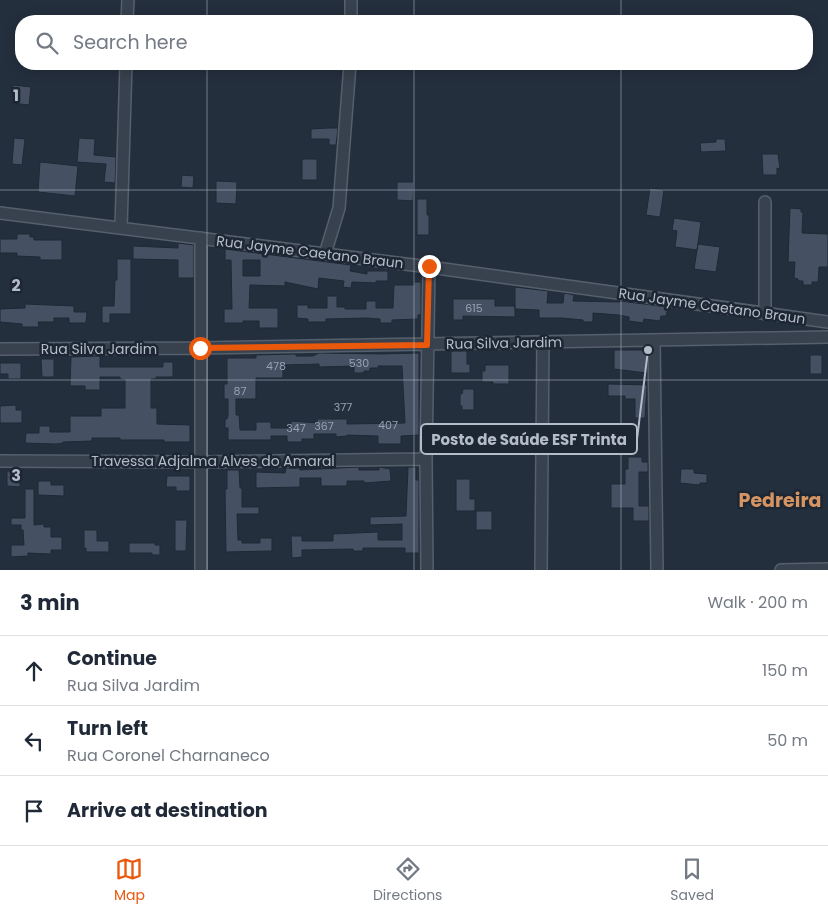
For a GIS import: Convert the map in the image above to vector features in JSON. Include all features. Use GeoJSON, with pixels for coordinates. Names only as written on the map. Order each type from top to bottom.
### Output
{"type":"FeatureCollection","features":[{"type":"Feature","properties":{"kind":"street"},"geometry":{"type":"LineString","coordinates":[[127,15],[128,0]]}},
{"type":"Feature","properties":{"kind":"street"},"geometry":{"type":"LineString","coordinates":[[351,0],[351,15]]}},
{"type":"Feature","properties":{"kind":"street"},"geometry":{"type":"LineString","coordinates":[[120,228],[126,70]]}},
{"type":"Feature","properties":{"kind":"street"},"geometry":{"type":"LineString","coordinates":[[325,254],[339,208],[350,70]]}},
{"type":"Feature","properties":{"kind":"street"},"geometry":{"type":"LineString","coordinates":[[765,202],[765,314]]}},
{"type":"Feature","properties":{"kind":"street","name":"Rua Jayme Caetano Braun"},"geometry":{"type":"LineString","coordinates":[[0,213],[429,266],[828,322]]}},
{"type":"Feature","properties":{"kind":"street"},"geometry":{"type":"LineString","coordinates":[[201,238],[201,570]]}},
{"type":"Feature","properties":{"kind":"street"},"geometry":{"type":"LineString","coordinates":[[427,570],[426,459],[429,266]]}},
{"type":"Feature","properties":{"kind":"street","name":"Rua Silva Jardim"},"geometry":{"type":"LineString","coordinates":[[0,349],[427,345],[828,337]]}},
{"type":"Feature","properties":{"kind":"street"},"geometry":{"type":"LineString","coordinates":[[654,341],[657,570]]}},
{"type":"Feature","properties":{"kind":"street"},"geometry":{"type":"LineString","coordinates":[[541,570],[543,342]]}},
{"type":"Feature","properties":{"kind":"street","name":"Travessa Adjalma Alves do Amaral"},"geometry":{"type":"LineString","coordinates":[[0,461],[200,462],[426,459]]}},
{"type":"Feature","properties":{"kind":"street"},"geometry":{"type":"LineString","coordinates":[[782,570],[828,569]]}},
{"type":"Feature","properties":{"kind":"building"},"geometry":{"type":"Polygon","coordinates":[[[13,85],[31,87],[29,105],[12,103],[13,85]]]}},
{"type":"Feature","properties":{"kind":"building"},"geometry":{"type":"Polygon","coordinates":[[[338,128],[336,145],[329,145],[329,139],[311,139],[311,129],[338,128]]]}},
{"type":"Feature","properties":{"kind":"building"},"geometry":{"type":"Polygon","coordinates":[[[14,138],[25,139],[22,165],[12,164],[14,138]]]}},
{"type":"Feature","properties":{"kind":"building"},"geometry":{"type":"Polygon","coordinates":[[[79,138],[95,139],[94,155],[116,157],[115,183],[104,182],[106,164],[77,162],[79,138]]]}},
{"type":"Feature","properties":{"kind":"building"},"geometry":{"type":"Polygon","coordinates":[[[716,139],[725,139],[726,151],[701,152],[700,143],[716,142],[716,139]]]}},
{"type":"Feature","properties":{"kind":"building"},"geometry":{"type":"Polygon","coordinates":[[[762,154],[778,154],[780,169],[777,168],[777,175],[763,175],[762,154]]]}},
{"type":"Feature","properties":{"kind":"building"},"geometry":{"type":"Polygon","coordinates":[[[302,159],[317,159],[317,180],[302,180],[302,159]]]}},
{"type":"Feature","properties":{"kind":"building"},"geometry":{"type":"Polygon","coordinates":[[[40,162],[78,166],[75,196],[38,192],[40,162]]]}},
{"type":"Feature","properties":{"kind":"building"},"geometry":{"type":"Polygon","coordinates":[[[182,175],[194,176],[193,188],[181,187],[182,175]]]}},
{"type":"Feature","properties":{"kind":"building"},"geometry":{"type":"Polygon","coordinates":[[[216,181],[237,182],[236,204],[216,203],[216,181]]]}},
{"type":"Feature","properties":{"kind":"building"},"geometry":{"type":"Polygon","coordinates":[[[397,182],[414,182],[413,201],[397,200],[397,182]]]}},
{"type":"Feature","properties":{"kind":"building"},"geometry":{"type":"Polygon","coordinates":[[[650,188],[664,190],[660,217],[646,215],[650,188]]]}},
{"type":"Feature","properties":{"kind":"building"},"geometry":{"type":"Polygon","coordinates":[[[417,199],[427,199],[429,235],[417,235],[417,199]]]}},
{"type":"Feature","properties":{"kind":"building"},"geometry":{"type":"Polygon","coordinates":[[[790,208],[801,209],[801,212],[803,212],[802,233],[828,234],[828,267],[819,267],[818,282],[812,282],[812,285],[803,285],[803,281],[798,281],[798,279],[794,278],[795,262],[788,262],[790,208]]]}},
{"type":"Feature","properties":{"kind":"building"},"geometry":{"type":"Polygon","coordinates":[[[674,218],[701,222],[697,250],[675,247],[677,231],[672,230],[674,218]]]}},
{"type":"Feature","properties":{"kind":"building"},"geometry":{"type":"Polygon","coordinates":[[[17,234],[30,234],[30,237],[34,237],[34,240],[62,240],[62,260],[40,260],[40,257],[17,256],[17,253],[0,253],[0,239],[17,239],[17,234]]]}},
{"type":"Feature","properties":{"kind":"building"},"geometry":{"type":"Polygon","coordinates":[[[178,243],[194,245],[194,278],[178,278],[178,260],[133,259],[133,246],[178,248],[178,243]]]}},
{"type":"Feature","properties":{"kind":"building"},"geometry":{"type":"Polygon","coordinates":[[[698,244],[720,247],[716,272],[694,269],[698,244]]]}},
{"type":"Feature","properties":{"kind":"building"},"geometry":{"type":"Polygon","coordinates":[[[225,249],[351,265],[350,271],[367,274],[367,271],[388,271],[388,281],[376,281],[376,283],[352,282],[351,288],[343,287],[344,281],[319,278],[318,289],[285,282],[285,286],[250,285],[249,308],[278,308],[278,328],[259,328],[259,321],[224,323],[224,309],[232,309],[231,260],[225,260],[225,249]],[[243,260],[243,276],[260,276],[260,260],[243,260]]]}},
{"type":"Feature","properties":{"kind":"building"},"geometry":{"type":"Polygon","coordinates":[[[117,259],[131,259],[131,314],[110,314],[110,323],[102,323],[102,306],[114,306],[117,259]]]}},
{"type":"Feature","properties":{"kind":"building"},"geometry":{"type":"Polygon","coordinates":[[[414,282],[421,282],[421,315],[418,315],[418,319],[392,320],[392,323],[380,323],[380,319],[367,318],[326,319],[326,322],[308,322],[308,319],[297,318],[297,305],[308,305],[308,308],[327,308],[327,296],[337,296],[337,307],[345,307],[345,309],[366,309],[366,301],[376,301],[376,308],[393,308],[394,285],[414,285],[414,282]]]}},
{"type":"Feature","properties":{"kind":"building"},"geometry":{"type":"Polygon","coordinates":[[[515,287],[548,291],[547,303],[563,303],[564,293],[574,295],[573,301],[620,301],[668,307],[666,316],[661,316],[660,321],[644,319],[643,323],[629,321],[629,317],[619,315],[593,313],[593,322],[562,318],[539,318],[539,310],[515,309],[515,287]]]}},
{"type":"Feature","properties":{"kind":"building"},"geometry":{"type":"Polygon","coordinates":[[[453,299],[495,299],[495,306],[515,306],[515,317],[463,316],[463,320],[453,320],[453,299]]]}},
{"type":"Feature","properties":{"kind":"building"},"geometry":{"type":"Polygon","coordinates":[[[25,304],[74,306],[74,312],[87,312],[86,323],[69,323],[69,318],[54,318],[54,322],[38,322],[39,327],[22,327],[22,324],[0,322],[0,309],[25,308],[25,304]]]}},
{"type":"Feature","properties":{"kind":"building"},"geometry":{"type":"Polygon","coordinates":[[[614,350],[647,350],[647,373],[614,369],[614,350]]]}},
{"type":"Feature","properties":{"kind":"building"},"geometry":{"type":"Polygon","coordinates":[[[451,351],[467,351],[467,364],[470,364],[470,373],[451,373],[451,351]]]}},
{"type":"Feature","properties":{"kind":"building"},"geometry":{"type":"Polygon","coordinates":[[[319,353],[419,353],[419,435],[401,436],[401,444],[378,444],[378,436],[347,435],[336,437],[336,434],[314,434],[314,439],[302,439],[302,442],[287,442],[287,436],[271,436],[271,440],[228,440],[228,428],[225,428],[225,419],[227,419],[228,415],[228,399],[224,399],[224,384],[227,384],[227,358],[256,358],[256,355],[296,354],[296,356],[313,356],[319,353]],[[319,364],[283,365],[283,378],[256,378],[256,399],[236,399],[236,415],[239,415],[240,430],[256,430],[256,422],[271,422],[271,428],[291,428],[291,421],[317,423],[317,419],[347,419],[347,424],[405,423],[402,366],[378,366],[378,368],[370,368],[370,371],[364,371],[364,373],[354,373],[354,366],[319,367],[319,364]]]}},
{"type":"Feature","properties":{"kind":"building"},"geometry":{"type":"Polygon","coordinates":[[[810,355],[822,355],[822,374],[810,374],[810,355]]]}},
{"type":"Feature","properties":{"kind":"building"},"geometry":{"type":"Polygon","coordinates":[[[100,356],[100,367],[163,367],[163,362],[173,362],[173,377],[156,377],[156,379],[151,379],[151,408],[157,408],[157,424],[190,425],[190,442],[92,438],[92,441],[56,444],[25,443],[26,433],[39,433],[39,426],[50,426],[50,432],[70,432],[70,416],[101,416],[101,408],[125,408],[125,380],[120,379],[120,377],[100,377],[100,390],[85,390],[85,386],[70,386],[71,357],[100,356]]]}},
{"type":"Feature","properties":{"kind":"building"},"geometry":{"type":"Polygon","coordinates":[[[41,359],[54,359],[54,377],[42,377],[41,359]]]}},
{"type":"Feature","properties":{"kind":"building"},"geometry":{"type":"Polygon","coordinates":[[[0,363],[21,363],[21,379],[8,379],[8,374],[0,374],[0,363]]]}},
{"type":"Feature","properties":{"kind":"building"},"geometry":{"type":"Polygon","coordinates":[[[485,365],[509,365],[509,384],[482,382],[482,371],[485,371],[485,365]]]}},
{"type":"Feature","properties":{"kind":"building"},"geometry":{"type":"Polygon","coordinates":[[[608,384],[647,385],[645,418],[635,418],[635,399],[625,399],[625,396],[608,396],[608,384]]]}},
{"type":"Feature","properties":{"kind":"building"},"geometry":{"type":"Polygon","coordinates":[[[463,389],[474,389],[474,410],[462,410],[460,394],[462,394],[463,389]]]}},
{"type":"Feature","properties":{"kind":"building"},"geometry":{"type":"Polygon","coordinates":[[[16,405],[16,410],[22,410],[22,423],[0,423],[0,406],[16,405]]]}},
{"type":"Feature","properties":{"kind":"building"},"geometry":{"type":"Polygon","coordinates":[[[628,457],[642,457],[642,462],[648,462],[648,472],[639,472],[639,506],[649,506],[649,521],[633,521],[633,508],[611,508],[611,484],[625,484],[625,469],[628,469],[628,457]]]}},
{"type":"Feature","properties":{"kind":"building"},"geometry":{"type":"Polygon","coordinates":[[[359,467],[359,470],[379,470],[379,467],[390,469],[391,481],[364,483],[364,481],[347,481],[347,486],[321,486],[321,478],[300,478],[300,487],[256,488],[256,472],[285,473],[286,468],[300,468],[300,470],[359,467]]]}},
{"type":"Feature","properties":{"kind":"building"},"geometry":{"type":"Polygon","coordinates":[[[408,467],[416,467],[416,480],[419,480],[419,553],[405,553],[405,548],[363,548],[363,551],[353,551],[353,549],[302,550],[302,557],[292,558],[291,536],[302,536],[302,541],[333,541],[333,534],[378,532],[378,540],[402,540],[402,524],[370,525],[370,517],[406,516],[408,467]]]}},
{"type":"Feature","properties":{"kind":"building"},"geometry":{"type":"Polygon","coordinates":[[[681,469],[694,469],[694,473],[707,474],[707,483],[700,483],[699,485],[680,483],[681,469]]]}},
{"type":"Feature","properties":{"kind":"building"},"geometry":{"type":"Polygon","coordinates":[[[227,470],[239,470],[240,488],[242,488],[242,507],[259,507],[259,514],[237,514],[238,540],[242,540],[242,543],[260,543],[260,538],[272,538],[272,551],[226,552],[225,489],[227,489],[227,470]]]}},
{"type":"Feature","properties":{"kind":"building"},"geometry":{"type":"Polygon","coordinates":[[[7,471],[20,472],[20,487],[7,486],[7,471]]]}},
{"type":"Feature","properties":{"kind":"building"},"geometry":{"type":"Polygon","coordinates":[[[167,476],[190,476],[190,491],[176,491],[176,487],[166,487],[167,476]]]}},
{"type":"Feature","properties":{"kind":"building"},"geometry":{"type":"Polygon","coordinates":[[[456,479],[470,479],[470,499],[475,499],[475,511],[456,511],[456,479]]]}},
{"type":"Feature","properties":{"kind":"building"},"geometry":{"type":"Polygon","coordinates":[[[38,481],[51,481],[51,485],[64,485],[64,496],[38,495],[38,481]]]}},
{"type":"Feature","properties":{"kind":"building"},"geometry":{"type":"Polygon","coordinates":[[[25,489],[34,489],[34,525],[44,524],[44,527],[51,527],[51,537],[62,537],[62,550],[51,550],[51,554],[28,553],[28,556],[11,557],[11,545],[24,545],[21,525],[11,525],[11,518],[25,518],[25,489]]]}},
{"type":"Feature","properties":{"kind":"building"},"geometry":{"type":"Polygon","coordinates":[[[476,511],[492,511],[492,530],[476,530],[476,511]]]}},
{"type":"Feature","properties":{"kind":"building"},"geometry":{"type":"Polygon","coordinates":[[[175,520],[187,520],[186,551],[175,551],[175,520]]]}},
{"type":"Feature","properties":{"kind":"building"},"geometry":{"type":"Polygon","coordinates":[[[84,530],[97,530],[97,541],[109,541],[109,552],[86,552],[86,548],[84,548],[84,530]]]}},
{"type":"Feature","properties":{"kind":"building"},"geometry":{"type":"Polygon","coordinates":[[[129,543],[155,543],[155,545],[160,545],[160,555],[129,553],[129,543]]]}},
{"type":"Feature","properties":{"kind":"place","name":"Posto de Saúde ESF Trinta"},"geometry":{"type":"Point","coordinates":[648,350]}},
{"type":"Feature","properties":{"kind":"district","name":"Pedreira"},"geometry":{"type":"Point","coordinates":[780,500]}},
{"type":"Feature","properties":{"kind":"route"},"geometry":{"type":"LineString","coordinates":[[200,348],[427,345],[429,266]]}}]}
